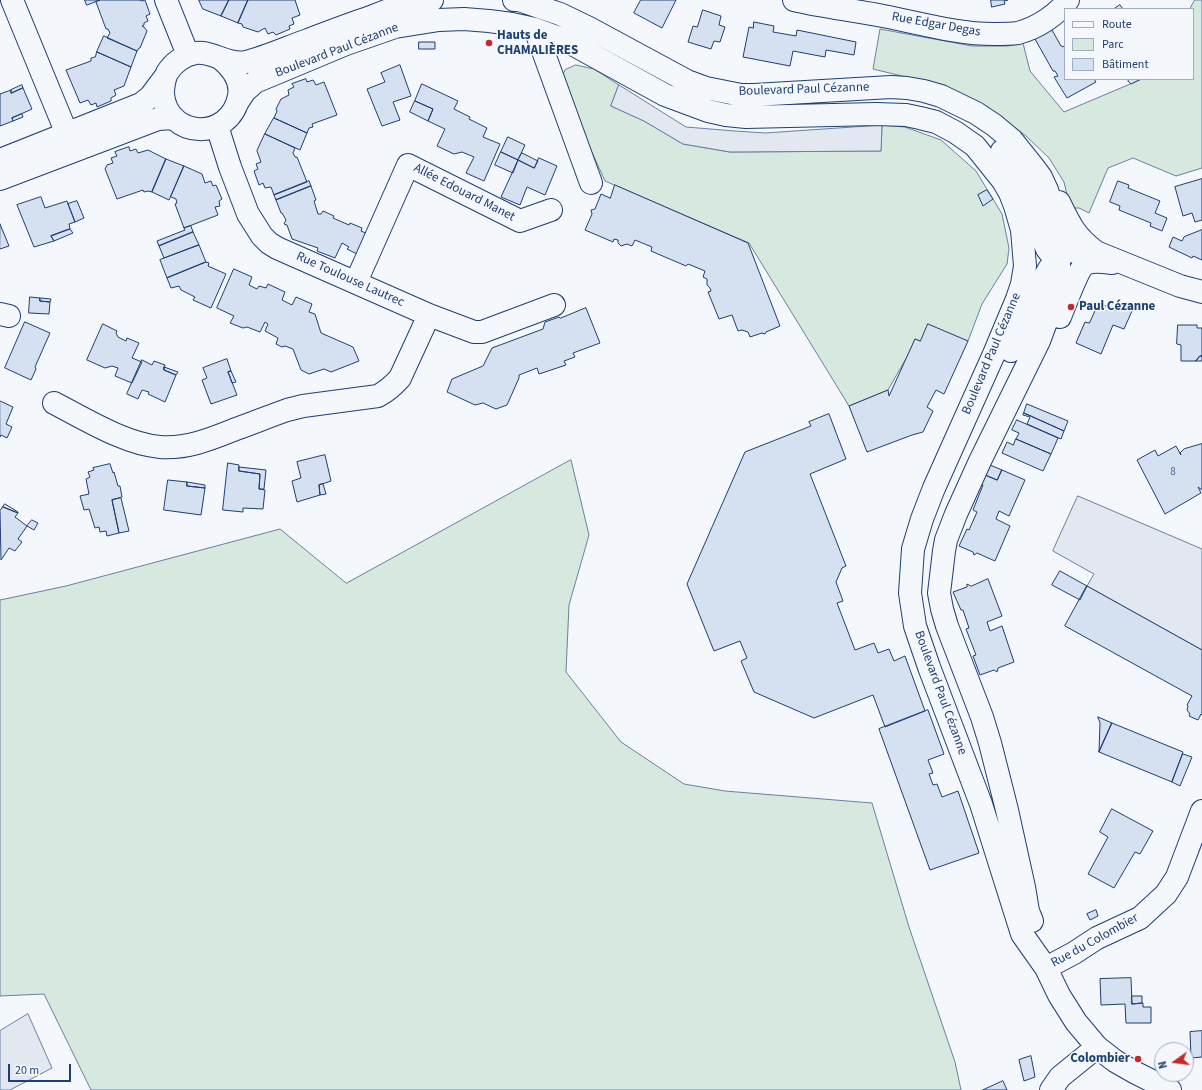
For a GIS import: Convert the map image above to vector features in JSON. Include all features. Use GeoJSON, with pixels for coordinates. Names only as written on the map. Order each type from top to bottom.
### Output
{"type":"FeatureCollection","features":[{"type":"Feature","properties":{"kind":"street"},"geometry":{"type":"LineString","coordinates":[[12,0],[67,134]]}},
{"type":"Feature","properties":{"kind":"street"},"geometry":{"type":"LineString","coordinates":[[166,0],[188,55]]}},
{"type":"Feature","properties":{"kind":"street","name":"Boulevard Paul Cézanne"},"geometry":{"type":"LineString","coordinates":[[220,58],[232,62],[244,62],[286,48],[404,3],[432,0]]}},
{"type":"Feature","properties":{"kind":"street","name":"Boulevard Paul Cézanne"},"geometry":{"type":"LineString","coordinates":[[514,0],[560,14],[681,78],[706,88],[741,95],[891,87],[924,90],[960,104],[994,125],[1012,140],[1041,177],[1047,190],[1056,220],[1058,235],[1084,258],[1059,268],[1055,298],[1038,341],[959,508],[946,540],[942,564],[940,593],[942,609],[947,626],[979,710],[992,750],[1028,911],[1035,929],[1046,968]]}},
{"type":"Feature","properties":{"kind":"street","name":"Rue Edgar Degas"},"geometry":{"type":"LineString","coordinates":[[794,0],[885,8],[940,28],[971,33],[1006,34],[1018,33],[1039,24],[1059,10],[1068,0]]}},
{"type":"Feature","properties":{"kind":"street","name":"Boulevard Paul Cézanne"},"geometry":{"type":"LineString","coordinates":[[237,103],[245,91],[255,82],[346,44],[395,27],[439,20],[464,19],[512,24],[535,29],[565,40],[665,95],[708,111],[746,117],[876,114],[906,115],[936,122],[955,132],[975,146],[1003,180],[1016,206],[1022,230],[1025,266],[1022,284],[1017,299],[934,488],[916,535],[911,571],[911,600],[915,626],[981,804],[1022,934],[1046,968],[1059,995],[1076,1022],[1097,1047],[1115,1061],[1162,1088]]}},
{"type":"Feature","properties":{"kind":"street"},"geometry":{"type":"LineString","coordinates":[[535,29],[591,183]]}},
{"type":"Feature","properties":{"kind":"street"},"geometry":{"type":"LineString","coordinates":[[0,160],[140,104],[150,97],[170,68],[178,60],[188,55],[204,53],[212,54],[228,64],[234,72],[238,82],[239,93],[237,103],[232,113],[226,120],[217,126],[208,128],[194,128],[182,124],[174,118],[167,109],[163,88],[165,77]]}},
{"type":"Feature","properties":{"kind":"street"},"geometry":{"type":"LineString","coordinates":[[876,114],[913,106],[927,107],[944,111],[964,120],[990,138],[1011,161],[1020,174],[1033,199],[1047,249],[1050,253],[1133,267],[1180,286],[1202,292]]}},
{"type":"Feature","properties":{"kind":"street"},"geometry":{"type":"LineString","coordinates":[[0,179],[158,119],[174,118]]}},
{"type":"Feature","properties":{"kind":"street","name":"Rue Toulouse Lautrec"},"geometry":{"type":"LineString","coordinates":[[217,126],[230,167],[248,214],[262,236],[277,248],[429,315],[477,333],[554,305]]}},
{"type":"Feature","properties":{"kind":"street","name":"Allée Edouard Manet"},"geometry":{"type":"LineString","coordinates":[[356,282],[408,165],[520,221],[551,210]]}},
{"type":"Feature","properties":{"kind":"street"},"geometry":{"type":"LineString","coordinates":[[1032,165],[1043,173],[1075,233],[1084,243],[1084,258]]}},
{"type":"Feature","properties":{"kind":"street"},"geometry":{"type":"LineString","coordinates":[[965,420],[1000,378],[1042,281],[1049,269],[1084,258]]}},
{"type":"Feature","properties":{"kind":"street"},"geometry":{"type":"LineString","coordinates":[[54,403],[113,433],[137,442],[159,446],[177,446],[197,443],[287,410],[303,406],[378,396],[386,392],[400,378],[429,315]]}},
{"type":"Feature","properties":{"kind":"street","name":"Rue du Colombier"},"geometry":{"type":"LineString","coordinates":[[1046,968],[1074,953],[1097,938],[1140,918],[1166,894],[1176,877],[1202,811]]}},
{"type":"Feature","properties":{"kind":"street"},"geometry":{"type":"LineString","coordinates":[[1051,1090],[1060,1077],[1097,1047]]}},
{"type":"Feature","properties":{"kind":"green space"},"geometry":{"type":"Polygon","coordinates":[[[1195,0],[1202,0],[1202,168],[1176,176],[1133,158],[1108,168],[1089,213],[1079,208],[1070,208],[1064,182],[1049,158],[1026,136],[994,112],[910,78],[873,69],[880,29],[972,46],[1008,46],[1023,43],[1030,71],[1064,112],[1140,80],[1194,80],[1194,8],[1191,8],[1195,0]]]}},
{"type":"Feature","properties":{"kind":"green space"},"geometry":{"type":"Polygon","coordinates":[[[576,65],[594,69],[619,85],[611,106],[644,121],[683,144],[730,152],[881,151],[882,125],[905,127],[941,140],[976,171],[1002,214],[1009,248],[1007,264],[982,304],[968,341],[920,341],[915,339],[908,355],[888,390],[849,406],[749,243],[605,181],[560,82],[565,70],[576,65]]]}},
{"type":"Feature","properties":{"kind":"green space"},"geometry":{"type":"Polygon","coordinates":[[[571,460],[589,535],[569,605],[566,672],[621,742],[684,784],[725,791],[872,803],[909,927],[955,1062],[961,1090],[91,1090],[44,994],[0,996],[0,600],[66,586],[280,529],[346,583],[571,460]]]}},
{"type":"Feature","properties":{"kind":"shaded area"},"geometry":{"type":"Polygon","coordinates":[[[619,85],[686,127],[765,133],[882,125],[881,151],[730,152],[683,144],[644,121],[611,106],[619,85]]]}},
{"type":"Feature","properties":{"kind":"shaded area"},"geometry":{"type":"Polygon","coordinates":[[[1078,496],[1202,549],[1202,650],[1087,586],[1094,574],[1053,551],[1078,496]]]}},
{"type":"Feature","properties":{"kind":"shaded area"},"geometry":{"type":"Polygon","coordinates":[[[28,1014],[52,1068],[10,1090],[0,1090],[0,1031],[28,1014]]]}},
{"type":"Feature","properties":{"kind":"building"},"geometry":{"type":"Polygon","coordinates":[[[85,0],[100,0],[87,5],[85,0]]]}},
{"type":"Feature","properties":{"kind":"building"},"geometry":{"type":"Polygon","coordinates":[[[100,0],[145,0],[150,14],[146,16],[148,21],[142,26],[147,31],[140,48],[137,51],[107,38],[110,33],[108,29],[106,29],[96,2],[100,0]]]}},
{"type":"Feature","properties":{"kind":"building"},"geometry":{"type":"Polygon","coordinates":[[[199,0],[229,0],[221,16],[203,9],[199,0]]]}},
{"type":"Feature","properties":{"kind":"building"},"geometry":{"type":"Polygon","coordinates":[[[229,0],[248,0],[238,23],[221,16],[229,0]]]}},
{"type":"Feature","properties":{"kind":"building"},"geometry":{"type":"Polygon","coordinates":[[[248,0],[295,0],[300,15],[292,18],[294,24],[289,26],[290,29],[276,35],[273,32],[268,34],[265,28],[258,32],[243,27],[242,24],[238,23],[248,0]]]}},
{"type":"Feature","properties":{"kind":"building"},"geometry":{"type":"Polygon","coordinates":[[[641,0],[676,0],[662,28],[634,13],[641,0]]]}},
{"type":"Feature","properties":{"kind":"building"},"geometry":{"type":"Polygon","coordinates":[[[991,0],[1008,0],[1004,1],[1005,4],[992,7],[991,0]]]}},
{"type":"Feature","properties":{"kind":"building"},"geometry":{"type":"Polygon","coordinates":[[[1120,5],[1122,8],[1116,8],[1120,5]]]}},
{"type":"Feature","properties":{"kind":"building"},"geometry":{"type":"Polygon","coordinates":[[[703,10],[721,16],[719,25],[725,27],[720,42],[714,41],[711,49],[688,42],[693,26],[697,27],[703,10]]]}},
{"type":"Feature","properties":{"kind":"building"},"geometry":{"type":"Polygon","coordinates":[[[754,22],[774,26],[773,32],[796,36],[797,30],[856,42],[854,55],[826,50],[825,57],[793,51],[790,66],[743,57],[749,27],[753,28],[754,22]]]}},
{"type":"Feature","properties":{"kind":"building"},"geometry":{"type":"Polygon","coordinates":[[[1052,30],[1061,46],[1064,47],[1064,80],[1095,80],[1096,82],[1067,98],[1054,77],[1058,76],[1055,71],[1053,71],[1035,39],[1052,30]]]}},
{"type":"Feature","properties":{"kind":"building"},"geometry":{"type":"Polygon","coordinates":[[[104,36],[137,51],[131,67],[97,52],[104,36]]]}},
{"type":"Feature","properties":{"kind":"building"},"geometry":{"type":"Polygon","coordinates":[[[419,42],[435,42],[435,49],[419,49],[419,42]]]}},
{"type":"Feature","properties":{"kind":"building"},"geometry":{"type":"Polygon","coordinates":[[[97,52],[131,67],[124,86],[114,90],[116,95],[111,98],[111,101],[97,107],[96,103],[91,105],[88,100],[80,103],[66,70],[91,61],[91,58],[95,57],[97,52]]]}},
{"type":"Feature","properties":{"kind":"building"},"geometry":{"type":"Polygon","coordinates":[[[400,65],[411,96],[393,102],[400,120],[382,126],[367,89],[385,82],[381,73],[400,65]]]}},
{"type":"Feature","properties":{"kind":"building"},"geometry":{"type":"Polygon","coordinates":[[[306,79],[307,82],[313,80],[316,85],[324,82],[337,115],[312,124],[313,127],[309,128],[307,133],[274,118],[277,111],[276,109],[281,99],[289,95],[288,90],[294,87],[292,84],[306,79]]]}},
{"type":"Feature","properties":{"kind":"building"},"geometry":{"type":"Polygon","coordinates":[[[1129,80],[1139,80],[1131,84],[1128,81],[1129,80]]]}},
{"type":"Feature","properties":{"kind":"building"},"geometry":{"type":"Polygon","coordinates":[[[422,84],[458,101],[454,109],[487,128],[483,137],[500,144],[484,181],[466,173],[474,157],[462,152],[454,154],[437,146],[445,129],[428,121],[433,109],[415,101],[422,84]]]}},
{"type":"Feature","properties":{"kind":"building"},"geometry":{"type":"Polygon","coordinates":[[[22,85],[23,88],[11,93],[11,90],[22,85]]]}},
{"type":"Feature","properties":{"kind":"building"},"geometry":{"type":"Polygon","coordinates":[[[23,88],[32,109],[12,118],[13,121],[0,126],[0,94],[11,90],[11,93],[23,88]]]}},
{"type":"Feature","properties":{"kind":"building"},"geometry":{"type":"Polygon","coordinates":[[[415,101],[433,109],[428,121],[410,112],[415,101]]]}},
{"type":"Feature","properties":{"kind":"building"},"geometry":{"type":"Polygon","coordinates":[[[22,114],[23,117],[13,121],[12,118],[22,114]]]}},
{"type":"Feature","properties":{"kind":"building"},"geometry":{"type":"Polygon","coordinates":[[[274,118],[307,133],[300,150],[265,134],[274,118]]]}},
{"type":"Feature","properties":{"kind":"building"},"geometry":{"type":"Polygon","coordinates":[[[265,134],[295,148],[293,153],[295,157],[297,157],[307,182],[274,195],[271,187],[265,188],[263,183],[259,185],[254,171],[258,169],[256,164],[261,162],[257,151],[265,134]]]}},
{"type":"Feature","properties":{"kind":"building"},"geometry":{"type":"Polygon","coordinates":[[[508,137],[525,145],[518,160],[501,152],[508,137]]]}},
{"type":"Feature","properties":{"kind":"building"},"geometry":{"type":"Polygon","coordinates":[[[129,147],[130,151],[136,149],[138,153],[148,150],[166,159],[152,192],[144,192],[143,190],[117,199],[105,169],[107,165],[113,163],[111,158],[117,156],[115,152],[129,147]]]}},
{"type":"Feature","properties":{"kind":"building"},"geometry":{"type":"Polygon","coordinates":[[[501,152],[518,160],[513,173],[495,165],[501,152]]]}},
{"type":"Feature","properties":{"kind":"building"},"geometry":{"type":"Polygon","coordinates":[[[522,153],[538,161],[534,168],[518,160],[522,153]]]}},
{"type":"Feature","properties":{"kind":"building"},"geometry":{"type":"Polygon","coordinates":[[[539,158],[557,166],[545,195],[527,187],[520,205],[501,197],[518,160],[534,168],[539,158]]]}},
{"type":"Feature","properties":{"kind":"building"},"geometry":{"type":"Polygon","coordinates":[[[166,159],[184,166],[169,200],[152,192],[166,159]]]}},
{"type":"Feature","properties":{"kind":"building"},"geometry":{"type":"Polygon","coordinates":[[[184,166],[202,174],[205,183],[211,181],[213,186],[216,185],[222,199],[219,201],[220,206],[215,207],[218,215],[184,228],[175,204],[177,203],[176,199],[171,197],[184,166]]]}},
{"type":"Feature","properties":{"kind":"building"},"geometry":{"type":"Polygon","coordinates":[[[1202,179],[1202,220],[1195,222],[1192,213],[1183,216],[1175,187],[1202,179]]]}},
{"type":"Feature","properties":{"kind":"building"},"geometry":{"type":"Polygon","coordinates":[[[309,181],[311,186],[276,200],[274,195],[309,181]]]}},
{"type":"Feature","properties":{"kind":"building"},"geometry":{"type":"Polygon","coordinates":[[[1118,181],[1129,185],[1128,188],[1160,201],[1155,213],[1167,218],[1162,231],[1150,226],[1151,223],[1119,210],[1120,206],[1110,202],[1118,181]]]}},
{"type":"Feature","properties":{"kind":"building"},"geometry":{"type":"Polygon","coordinates":[[[615,185],[748,243],[780,326],[766,332],[765,334],[762,333],[750,337],[748,332],[742,330],[738,331],[732,315],[719,319],[708,292],[711,291],[707,285],[707,279],[703,277],[705,271],[688,264],[686,266],[651,251],[652,247],[635,240],[632,246],[627,244],[621,246],[618,243],[618,240],[614,239],[613,242],[585,230],[592,214],[591,210],[595,209],[601,194],[610,198],[615,185]]]}},
{"type":"Feature","properties":{"kind":"building"},"geometry":{"type":"Polygon","coordinates":[[[311,186],[316,200],[314,201],[318,214],[321,214],[323,211],[334,216],[333,218],[349,225],[350,223],[362,228],[361,231],[368,234],[359,255],[347,249],[349,247],[342,243],[335,258],[317,251],[318,248],[292,239],[287,225],[284,224],[286,220],[281,213],[276,200],[311,186]]]}},
{"type":"Feature","properties":{"kind":"building"},"geometry":{"type":"Polygon","coordinates":[[[987,190],[993,199],[983,206],[978,195],[987,190]]]}},
{"type":"Feature","properties":{"kind":"building"},"geometry":{"type":"Polygon","coordinates":[[[41,197],[45,208],[67,201],[75,222],[69,224],[70,229],[51,236],[54,241],[34,247],[17,205],[41,197]]]}},
{"type":"Feature","properties":{"kind":"building"},"geometry":{"type":"Polygon","coordinates":[[[77,201],[84,218],[75,222],[68,204],[77,201]]]}},
{"type":"Feature","properties":{"kind":"building"},"geometry":{"type":"Polygon","coordinates":[[[0,224],[9,246],[0,249],[0,224]]]}},
{"type":"Feature","properties":{"kind":"building"},"geometry":{"type":"Polygon","coordinates":[[[191,226],[193,232],[159,246],[157,241],[185,230],[184,228],[191,226]]]}},
{"type":"Feature","properties":{"kind":"building"},"geometry":{"type":"Polygon","coordinates":[[[70,229],[73,233],[54,241],[51,236],[70,229]]]}},
{"type":"Feature","properties":{"kind":"building"},"geometry":{"type":"Polygon","coordinates":[[[1202,230],[1202,260],[1193,256],[1192,258],[1169,247],[1173,237],[1182,241],[1184,237],[1202,230]]]}},
{"type":"Feature","properties":{"kind":"building"},"geometry":{"type":"Polygon","coordinates":[[[193,232],[199,245],[164,258],[159,246],[193,232]]]}},
{"type":"Feature","properties":{"kind":"building"},"geometry":{"type":"Polygon","coordinates":[[[199,245],[206,262],[167,278],[160,260],[199,245]]]}},
{"type":"Feature","properties":{"kind":"building"},"geometry":{"type":"Polygon","coordinates":[[[206,262],[209,263],[208,266],[226,274],[211,308],[193,300],[195,297],[181,290],[179,286],[171,288],[167,278],[206,262]]]}},
{"type":"Feature","properties":{"kind":"building"},"geometry":{"type":"Polygon","coordinates":[[[234,269],[252,277],[249,285],[257,289],[259,286],[266,288],[268,284],[285,292],[282,300],[292,305],[296,297],[312,304],[309,312],[315,314],[321,333],[353,347],[359,361],[331,372],[324,369],[309,374],[301,370],[293,349],[276,344],[278,338],[265,331],[268,324],[265,322],[260,332],[230,323],[234,316],[217,308],[234,269]]]}},
{"type":"Feature","properties":{"kind":"building"},"geometry":{"type":"Polygon","coordinates":[[[30,297],[40,298],[40,301],[50,302],[49,314],[29,313],[30,297]]]}},
{"type":"Feature","properties":{"kind":"building"},"geometry":{"type":"Polygon","coordinates":[[[40,298],[51,299],[50,302],[40,301],[40,298]]]}},
{"type":"Feature","properties":{"kind":"building"},"geometry":{"type":"Polygon","coordinates":[[[1099,303],[1117,311],[1119,306],[1132,311],[1124,329],[1113,325],[1101,354],[1076,343],[1085,322],[1089,323],[1099,303]]]}},
{"type":"Feature","properties":{"kind":"building"},"geometry":{"type":"Polygon","coordinates":[[[586,308],[600,343],[573,353],[575,357],[564,361],[566,365],[539,374],[537,368],[519,375],[507,405],[496,409],[483,403],[475,405],[447,392],[452,379],[483,366],[492,348],[543,329],[545,322],[586,308]]]}},
{"type":"Feature","properties":{"kind":"building"},"geometry":{"type":"Polygon","coordinates":[[[25,322],[50,333],[31,380],[5,368],[25,322]]]}},
{"type":"Feature","properties":{"kind":"building"},"geometry":{"type":"Polygon","coordinates":[[[103,324],[117,331],[116,333],[118,337],[126,341],[127,338],[139,343],[132,358],[142,362],[132,383],[115,376],[118,368],[112,366],[105,368],[87,360],[103,324]]]}},
{"type":"Feature","properties":{"kind":"building"},"geometry":{"type":"Polygon","coordinates":[[[928,324],[968,341],[944,394],[936,390],[927,407],[933,411],[923,432],[867,452],[849,406],[888,390],[889,396],[915,339],[920,341],[928,324]]]}},
{"type":"Feature","properties":{"kind":"building"},"geometry":{"type":"Polygon","coordinates":[[[1178,325],[1197,325],[1197,328],[1202,328],[1202,356],[1200,356],[1196,361],[1181,361],[1181,345],[1177,344],[1178,325]]]}},
{"type":"Feature","properties":{"kind":"building"},"geometry":{"type":"Polygon","coordinates":[[[1200,356],[1202,356],[1202,361],[1196,361],[1200,356]]]}},
{"type":"Feature","properties":{"kind":"building"},"geometry":{"type":"Polygon","coordinates":[[[227,359],[231,371],[228,372],[237,395],[211,404],[202,380],[207,378],[203,368],[227,359]]]}},
{"type":"Feature","properties":{"kind":"building"},"geometry":{"type":"Polygon","coordinates":[[[142,360],[152,365],[154,361],[165,365],[164,370],[176,375],[165,402],[148,394],[149,392],[142,390],[138,399],[127,394],[142,360]]]}},
{"type":"Feature","properties":{"kind":"building"},"geometry":{"type":"Polygon","coordinates":[[[164,367],[178,372],[176,375],[164,370],[164,367]]]}},
{"type":"Feature","properties":{"kind":"building"},"geometry":{"type":"Polygon","coordinates":[[[231,371],[236,382],[232,383],[228,372],[231,371]]]}},
{"type":"Feature","properties":{"kind":"building"},"geometry":{"type":"Polygon","coordinates":[[[0,401],[13,407],[6,424],[12,427],[7,438],[1,435],[0,437],[0,401]]]}},
{"type":"Feature","properties":{"kind":"building"},"geometry":{"type":"Polygon","coordinates":[[[1027,404],[1068,421],[1064,431],[1024,413],[1027,404]]]}},
{"type":"Feature","properties":{"kind":"building"},"geometry":{"type":"Polygon","coordinates":[[[1024,413],[1064,431],[1061,439],[1027,424],[1030,417],[1023,415],[1024,413]]]}},
{"type":"Feature","properties":{"kind":"building"},"geometry":{"type":"Polygon","coordinates":[[[829,414],[846,459],[810,474],[846,566],[842,568],[836,582],[843,601],[837,603],[855,650],[874,643],[878,653],[889,649],[894,661],[905,656],[925,711],[885,727],[873,695],[814,718],[754,692],[741,661],[747,658],[740,641],[714,651],[687,584],[745,452],[811,426],[809,422],[829,414]]]}},
{"type":"Feature","properties":{"kind":"building"},"geometry":{"type":"Polygon","coordinates":[[[1017,420],[1058,438],[1051,454],[1016,439],[1019,433],[1012,430],[1017,420]]]}},
{"type":"Feature","properties":{"kind":"building"},"geometry":{"type":"Polygon","coordinates":[[[1016,439],[1051,454],[1043,471],[1002,453],[1007,442],[1013,445],[1016,439]]]}},
{"type":"Feature","properties":{"kind":"building"},"geometry":{"type":"Polygon","coordinates":[[[1202,444],[1202,490],[1198,487],[1201,493],[1165,514],[1137,460],[1155,450],[1158,456],[1176,446],[1181,455],[1180,453],[1184,449],[1202,444]]]}},
{"type":"Feature","properties":{"kind":"building"},"geometry":{"type":"Polygon","coordinates":[[[325,455],[331,481],[319,485],[320,495],[297,502],[292,481],[301,478],[297,462],[325,455]]]}},
{"type":"Feature","properties":{"kind":"building"},"geometry":{"type":"Polygon","coordinates":[[[228,463],[239,465],[239,471],[260,474],[259,489],[265,490],[263,509],[243,508],[243,512],[223,510],[228,463]]]}},
{"type":"Feature","properties":{"kind":"building"},"geometry":{"type":"Polygon","coordinates":[[[110,464],[118,486],[120,486],[122,497],[112,500],[119,533],[107,536],[106,531],[100,532],[99,527],[95,528],[89,509],[84,510],[80,496],[89,494],[86,479],[90,477],[88,472],[94,470],[93,468],[110,464]]]}},
{"type":"Feature","properties":{"kind":"building"},"geometry":{"type":"Polygon","coordinates":[[[990,465],[1002,470],[997,480],[985,475],[990,465]]]}},
{"type":"Feature","properties":{"kind":"building"},"geometry":{"type":"Polygon","coordinates":[[[239,467],[266,470],[264,489],[259,489],[260,474],[239,471],[239,467]]]}},
{"type":"Feature","properties":{"kind":"building"},"geometry":{"type":"Polygon","coordinates":[[[1002,470],[1025,480],[1009,516],[999,511],[996,519],[1010,526],[995,561],[977,553],[974,555],[973,552],[959,546],[967,529],[969,530],[977,512],[973,510],[983,485],[981,484],[985,475],[997,480],[1002,470]]]}},
{"type":"Feature","properties":{"kind":"building"},"geometry":{"type":"Polygon","coordinates":[[[168,480],[187,482],[187,486],[205,488],[201,515],[164,510],[168,480]]]}},
{"type":"Feature","properties":{"kind":"building"},"geometry":{"type":"Polygon","coordinates":[[[187,482],[205,485],[205,488],[187,486],[187,482]]]}},
{"type":"Feature","properties":{"kind":"building"},"geometry":{"type":"Polygon","coordinates":[[[323,484],[326,494],[320,495],[319,485],[323,484]]]}},
{"type":"Feature","properties":{"kind":"building"},"geometry":{"type":"Polygon","coordinates":[[[121,498],[129,531],[119,533],[112,500],[121,498]]]}},
{"type":"Feature","properties":{"kind":"building"},"geometry":{"type":"Polygon","coordinates":[[[5,504],[18,512],[18,513],[3,507],[5,504]]]}},
{"type":"Feature","properties":{"kind":"building"},"geometry":{"type":"Polygon","coordinates":[[[3,507],[18,513],[15,517],[27,526],[18,539],[22,542],[15,551],[9,548],[1,560],[0,511],[3,507]]]}},
{"type":"Feature","properties":{"kind":"building"},"geometry":{"type":"Polygon","coordinates":[[[32,520],[38,523],[34,530],[27,526],[32,520]]]}},
{"type":"Feature","properties":{"kind":"building"},"geometry":{"type":"Polygon","coordinates":[[[1060,571],[1087,586],[1080,600],[1052,585],[1060,571]]]}},
{"type":"Feature","properties":{"kind":"building"},"geometry":{"type":"Polygon","coordinates":[[[988,579],[1002,616],[987,622],[990,631],[1002,626],[1014,662],[998,668],[997,672],[994,670],[980,675],[973,656],[976,655],[966,629],[969,628],[963,610],[961,610],[953,592],[967,587],[967,584],[971,586],[988,579]]]}},
{"type":"Feature","properties":{"kind":"building"},"geometry":{"type":"Polygon","coordinates":[[[1087,586],[1202,650],[1202,715],[1201,714],[1198,720],[1189,716],[1190,714],[1187,710],[1187,705],[1192,696],[1065,626],[1087,586]]]}},
{"type":"Feature","properties":{"kind":"building"},"geometry":{"type":"Polygon","coordinates":[[[928,710],[944,754],[928,760],[933,773],[929,774],[933,785],[937,784],[942,797],[958,791],[979,853],[930,870],[879,729],[928,710]]]}},
{"type":"Feature","properties":{"kind":"building"},"geometry":{"type":"Polygon","coordinates":[[[1098,717],[1112,723],[1099,752],[1100,723],[1098,717]]]}},
{"type":"Feature","properties":{"kind":"building"},"geometry":{"type":"Polygon","coordinates":[[[1112,723],[1183,752],[1172,782],[1099,752],[1112,723]]]}},
{"type":"Feature","properties":{"kind":"building"},"geometry":{"type":"Polygon","coordinates":[[[1183,754],[1192,757],[1180,786],[1172,782],[1183,754]]]}},
{"type":"Feature","properties":{"kind":"building"},"geometry":{"type":"Polygon","coordinates":[[[1112,809],[1153,831],[1140,854],[1135,852],[1114,888],[1088,874],[1108,837],[1100,832],[1112,809]]]}},
{"type":"Feature","properties":{"kind":"building"},"geometry":{"type":"Polygon","coordinates":[[[1096,910],[1098,916],[1090,920],[1087,914],[1096,910]]]}},
{"type":"Feature","properties":{"kind":"building"},"geometry":{"type":"Polygon","coordinates":[[[1131,978],[1132,1004],[1143,1003],[1143,1007],[1151,1007],[1151,1023],[1126,1023],[1125,1004],[1101,1005],[1100,979],[1131,978]]]}},
{"type":"Feature","properties":{"kind":"building"},"geometry":{"type":"Polygon","coordinates":[[[1132,996],[1142,996],[1142,1003],[1132,1004],[1132,996]]]}},
{"type":"Feature","properties":{"kind":"building"},"geometry":{"type":"Polygon","coordinates":[[[1202,1031],[1202,1057],[1194,1058],[1194,1042],[1190,1042],[1190,1032],[1202,1031]]]}},
{"type":"Feature","properties":{"kind":"building"},"geometry":{"type":"Polygon","coordinates":[[[1031,1056],[1035,1077],[1024,1081],[1019,1060],[1031,1056]]]}},
{"type":"Feature","properties":{"kind":"building"},"geometry":{"type":"Polygon","coordinates":[[[1003,1081],[1007,1090],[983,1090],[1003,1081]]]}},
{"type":"Feature","properties":{"kind":"place","name":"Hauts de CHAMALIÈRES"},"geometry":{"type":"Point","coordinates":[489,43]}},
{"type":"Feature","properties":{"kind":"place","name":"Paul Cézanne"},"geometry":{"type":"Point","coordinates":[1071,307]}},
{"type":"Feature","properties":{"kind":"place","name":"Colombier"},"geometry":{"type":"Point","coordinates":[1138,1059]}}]}
